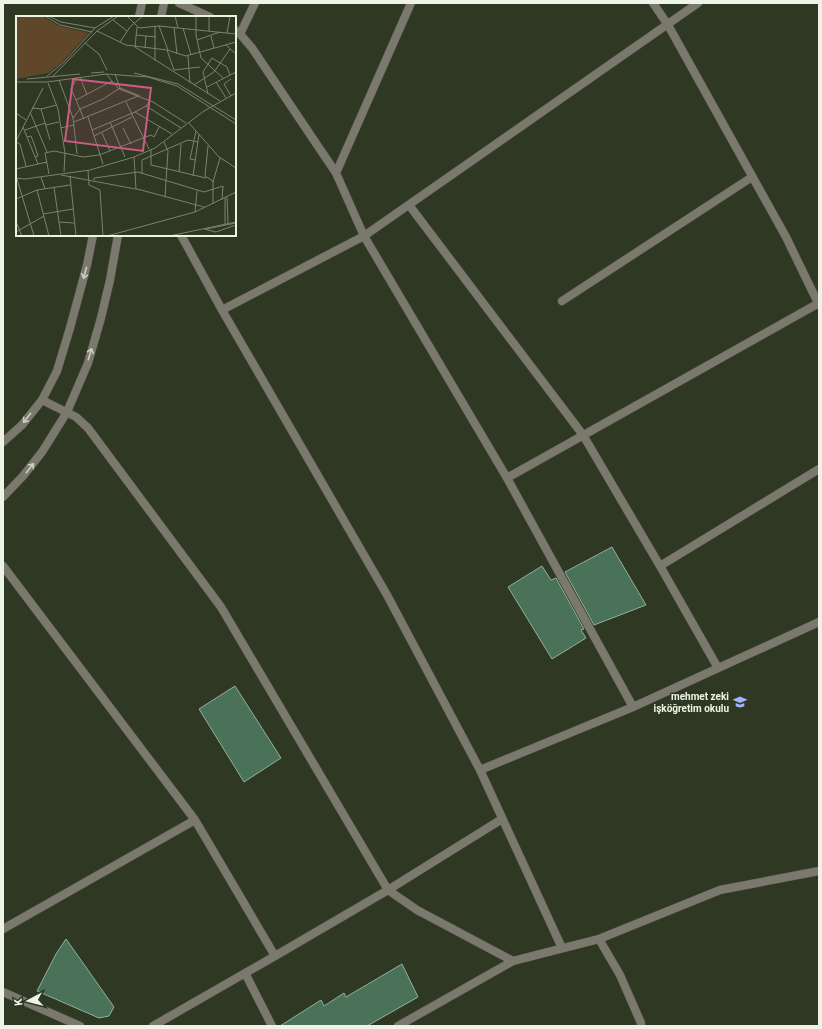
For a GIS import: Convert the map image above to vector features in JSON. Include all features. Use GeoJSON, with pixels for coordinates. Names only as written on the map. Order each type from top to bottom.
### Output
{"type":"FeatureCollection","features":[{"type":"Feature","properties":{"kind":"street"},"geometry":{"type":"LineString","coordinates":[[139,16],[142,3]]}},
{"type":"Feature","properties":{"kind":"street"},"geometry":{"type":"LineString","coordinates":[[161,16],[164,3]]}},
{"type":"Feature","properties":{"kind":"street"},"geometry":{"type":"LineString","coordinates":[[180,3],[208,16]]}},
{"type":"Feature","properties":{"kind":"street"},"geometry":{"type":"LineString","coordinates":[[255,3],[238,32],[252,48],[336,173],[364,236],[507,478],[633,707]]}},
{"type":"Feature","properties":{"kind":"street"},"geometry":{"type":"LineString","coordinates":[[336,173],[411,3]]}},
{"type":"Feature","properties":{"kind":"street"},"geometry":{"type":"LineString","coordinates":[[507,478],[819,304],[786,237],[668,25],[653,3]]}},
{"type":"Feature","properties":{"kind":"street"},"geometry":{"type":"LineString","coordinates":[[222,310],[364,236],[698,3]]}},
{"type":"Feature","properties":{"kind":"street"},"geometry":{"type":"LineString","coordinates":[[562,301],[752,177]]}},
{"type":"Feature","properties":{"kind":"street"},"geometry":{"type":"LineString","coordinates":[[409,205],[583,435],[718,668]]}},
{"type":"Feature","properties":{"kind":"street"},"geometry":{"type":"LineString","coordinates":[[3,442],[22,425],[42,400],[57,371],[87,265],[93,236]]}},
{"type":"Feature","properties":{"kind":"street"},"geometry":{"type":"LineString","coordinates":[[3,497],[23,476],[42,452],[68,412],[88,363],[101,318],[118,236]]}},
{"type":"Feature","properties":{"kind":"street"},"geometry":{"type":"LineString","coordinates":[[182,236],[222,310],[387,595],[480,770],[562,948]]}},
{"type":"Feature","properties":{"kind":"street"},"geometry":{"type":"LineString","coordinates":[[42,400],[68,412],[88,428],[221,607],[388,890],[417,910],[513,961]]}},
{"type":"Feature","properties":{"kind":"street"},"geometry":{"type":"LineString","coordinates":[[660,566],[819,469]]}},
{"type":"Feature","properties":{"kind":"street"},"geometry":{"type":"LineString","coordinates":[[3,566],[195,820],[275,956]]}},
{"type":"Feature","properties":{"kind":"street"},"geometry":{"type":"LineString","coordinates":[[480,770],[633,707],[819,622]]}},
{"type":"Feature","properties":{"kind":"street"},"geometry":{"type":"LineString","coordinates":[[153,1026],[388,890],[502,818]]}},
{"type":"Feature","properties":{"kind":"street"},"geometry":{"type":"LineString","coordinates":[[3,929],[195,820]]}},
{"type":"Feature","properties":{"kind":"street"},"geometry":{"type":"LineString","coordinates":[[398,1026],[513,961],[599,939],[720,890],[819,871]]}},
{"type":"Feature","properties":{"kind":"street"},"geometry":{"type":"LineString","coordinates":[[599,939],[620,975],[641,1022],[641,1026]]}},
{"type":"Feature","properties":{"kind":"street"},"geometry":{"type":"LineString","coordinates":[[245,973],[272,1026]]}},
{"type":"Feature","properties":{"kind":"street"},"geometry":{"type":"LineString","coordinates":[[3,992],[80,1026]]}},
{"type":"Feature","properties":{"kind":"building"},"geometry":{"type":"Polygon","coordinates":[[[612,547],[646,605],[594,625],[565,572],[612,547]]]}},
{"type":"Feature","properties":{"kind":"building"},"geometry":{"type":"Polygon","coordinates":[[[542,566],[551,580],[556,578],[584,629],[581,630],[586,638],[552,659],[508,587],[542,566]]]}},
{"type":"Feature","properties":{"kind":"building"},"geometry":{"type":"Polygon","coordinates":[[[235,686],[281,758],[244,782],[199,709],[235,686]]]}},
{"type":"Feature","properties":{"kind":"building"},"geometry":{"type":"Polygon","coordinates":[[[66,939],[114,1007],[109,1016],[99,1018],[37,991],[56,954],[66,939]]]}},
{"type":"Feature","properties":{"kind":"building"},"geometry":{"type":"Polygon","coordinates":[[[402,964],[418,997],[367,1026],[280,1026],[321,1000],[324,1006],[344,993],[346,997],[402,964]]]}},
{"type":"Feature","properties":{"kind":"place","name":"mehmet zeki işköğretim okulu"},"geometry":{"type":"Point","coordinates":[740,702]}}]}
